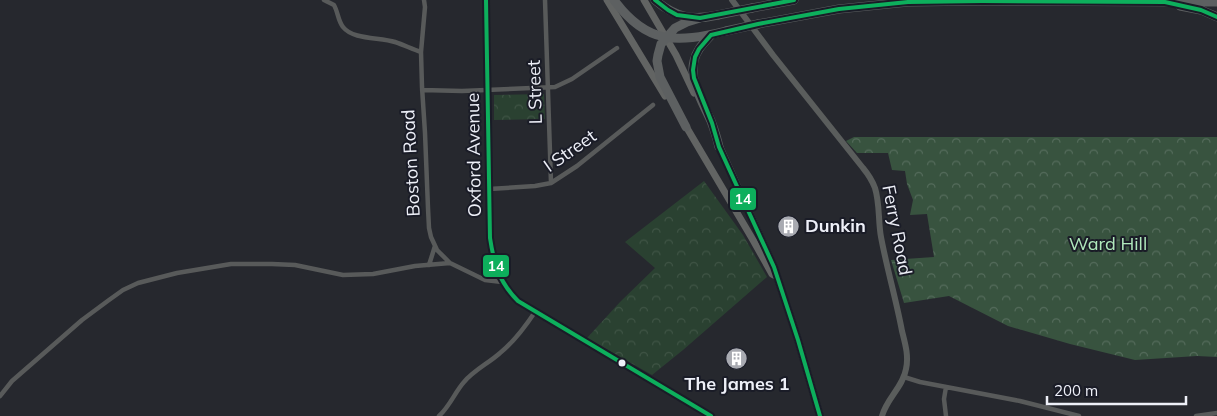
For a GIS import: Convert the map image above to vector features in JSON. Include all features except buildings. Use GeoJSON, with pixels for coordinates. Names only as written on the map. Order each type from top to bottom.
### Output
{"type":"FeatureCollection","features":[{"type":"Feature","properties":{"kind":"highway"},"geometry":{"type":"LineString","coordinates":[[614,0],[639,26],[666,38],[711,35],[839,9],[908,2],[1217,2]]}},
{"type":"Feature","properties":{"kind":"highway"},"geometry":{"type":"LineString","coordinates":[[655,0],[677,15],[700,18]]}},
{"type":"Feature","properties":{"kind":"highway"},"geometry":{"type":"LineString","coordinates":[[686,127],[658,71],[658,54],[661,44],[666,38],[679,25],[700,18],[794,0]]}},
{"type":"Feature","properties":{"kind":"highway"},"geometry":{"type":"LineString","coordinates":[[1166,2],[1201,10],[1217,17]]}},
{"type":"Feature","properties":{"kind":"highway"},"geometry":{"type":"LineString","coordinates":[[711,35],[697,52],[693,62],[693,70],[697,88],[712,123],[719,147]]}},
{"type":"Feature","properties":{"kind":"main road"},"geometry":{"type":"LineString","coordinates":[[607,0],[686,127],[754,240],[772,274],[776,276]]}},
{"type":"Feature","properties":{"kind":"main road"},"geometry":{"type":"LineString","coordinates":[[644,0],[686,74],[770,257],[798,340],[820,416]]}},
{"type":"Feature","properties":{"kind":"street"},"geometry":{"type":"LineString","coordinates":[[324,0],[334,5],[340,22],[348,32],[396,42],[421,52]]}},
{"type":"Feature","properties":{"kind":"street","name":"Boston Road"},"geometry":{"type":"LineString","coordinates":[[424,0],[421,52],[422,90],[431,237],[440,254],[450,263],[485,280],[502,282]]}},
{"type":"Feature","properties":{"kind":"street","name":"Oxford Avenue"},"geometry":{"type":"LineString","coordinates":[[486,0],[490,238],[492,255],[497,272],[507,290],[518,301],[535,312]]}},
{"type":"Feature","properties":{"kind":"street","name":"L Street"},"geometry":{"type":"LineString","coordinates":[[546,0],[551,183]]}},
{"type":"Feature","properties":{"kind":"street","name":"Ferry Road"},"geometry":{"type":"LineString","coordinates":[[732,0],[863,168],[871,180],[877,195],[881,236],[906,350],[907,367],[904,378],[887,404],[882,416]]}},
{"type":"Feature","properties":{"kind":"street"},"geometry":{"type":"LineString","coordinates":[[422,90],[548,88],[562,85],[617,48]]}},
{"type":"Feature","properties":{"kind":"street","name":"I Street"},"geometry":{"type":"LineString","coordinates":[[489,189],[551,183],[577,166],[653,105]]}},
{"type":"Feature","properties":{"kind":"street"},"geometry":{"type":"LineString","coordinates":[[429,265],[435,246]]}},
{"type":"Feature","properties":{"kind":"street"},"geometry":{"type":"LineString","coordinates":[[0,396],[12,381],[82,320],[123,290],[138,283],[177,273],[231,264],[295,265],[343,275],[360,275],[450,263]]}},
{"type":"Feature","properties":{"kind":"street"},"geometry":{"type":"LineString","coordinates":[[439,416],[448,406],[463,382],[510,344],[535,312],[711,416]]}},
{"type":"Feature","properties":{"kind":"street"},"geometry":{"type":"LineString","coordinates":[[904,378],[1020,401],[1079,416]]}},
{"type":"Feature","properties":{"kind":"street"},"geometry":{"type":"LineString","coordinates":[[946,387],[944,399],[946,416]]}},
{"type":"Feature","properties":{"kind":"street"},"geometry":{"type":"LineString","coordinates":[[1196,416],[1217,413]]}},
{"type":"Feature","properties":{"kind":"green space"},"geometry":{"type":"Polygon","coordinates":[[[544,94],[545,119],[494,120],[494,95],[544,94]]]}},
{"type":"Feature","properties":{"kind":"green space","name":"Ward Hill"},"geometry":{"type":"Polygon","coordinates":[[[854,137],[1217,137],[1217,357],[1197,356],[1135,360],[1008,326],[949,296],[904,303],[891,260],[934,257],[927,214],[910,215],[913,200],[907,184],[905,171],[892,170],[888,153],[857,153],[846,141],[854,137]]]}},
{"type":"Feature","properties":{"kind":"green space"},"geometry":{"type":"Polygon","coordinates":[[[704,181],[743,235],[767,277],[652,375],[587,338],[655,268],[625,242],[704,181]]]}},
{"type":"Feature","properties":{"kind":"transit line","name":"14"},"geometry":{"type":"LineString","coordinates":[[486,0],[490,238],[493,256],[502,280],[518,301],[711,416]]}},
{"type":"Feature","properties":{"kind":"transit line","name":"14"},"geometry":{"type":"LineString","coordinates":[[655,0],[677,15],[700,18],[794,0]]}},
{"type":"Feature","properties":{"kind":"transit line","name":"14"},"geometry":{"type":"LineString","coordinates":[[820,416],[774,267],[719,147],[712,123],[694,78],[695,57],[711,35],[839,9],[908,2],[1165,2],[1201,10],[1217,17]]}},
{"type":"Feature","properties":{"kind":"place","name":"Dunkin"},"geometry":{"type":"Point","coordinates":[789,226]}},
{"type":"Feature","properties":{"kind":"place","name":"The James 1"},"geometry":{"type":"Point","coordinates":[737,359]}}]}
